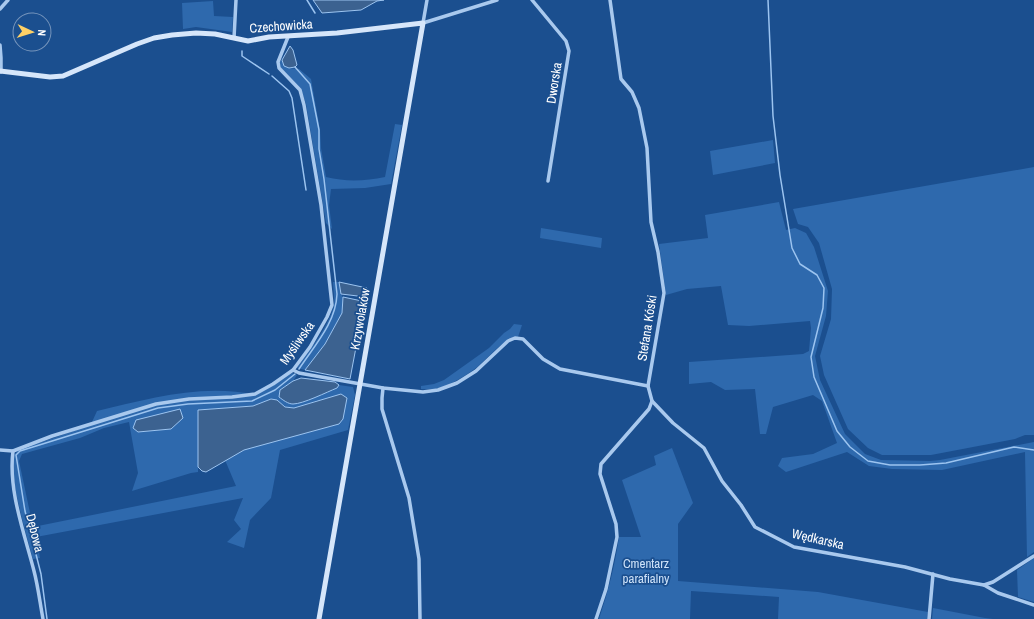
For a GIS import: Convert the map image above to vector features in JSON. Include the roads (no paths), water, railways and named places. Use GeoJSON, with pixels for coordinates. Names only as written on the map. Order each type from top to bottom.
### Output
{"type":"FeatureCollection","features":[{"type":"Feature","properties":{"kind":"street"},"geometry":{"type":"LineString","coordinates":[[0,9],[8,0]]}},
{"type":"Feature","properties":{"kind":"street"},"geometry":{"type":"LineString","coordinates":[[234,38],[236,0]]}},
{"type":"Feature","properties":{"kind":"street"},"geometry":{"type":"LineString","coordinates":[[423,24],[427,0]]}},
{"type":"Feature","properties":{"kind":"street","name":"Czechowicka"},"geometry":{"type":"LineString","coordinates":[[0,72],[50,77],[63,76],[131,46],[154,38],[172,35],[196,33],[215,34],[248,41],[269,37],[288,37],[423,24],[497,0]]}},
{"type":"Feature","properties":{"kind":"street","name":"Dworska"},"geometry":{"type":"LineString","coordinates":[[532,0],[566,41],[569,51],[548,181]]}},
{"type":"Feature","properties":{"kind":"street","name":"Stefana Kóski"},"geometry":{"type":"LineString","coordinates":[[610,0],[621,79],[632,92],[639,108],[646,141],[651,222],[658,252],[664,293],[648,386],[652,401]]}},
{"type":"Feature","properties":{"kind":"street","name":"Krzywolaków"},"geometry":{"type":"LineString","coordinates":[[319,619],[353,416],[360,384],[423,24]]}},
{"type":"Feature","properties":{"kind":"street","name":"Myśliwska"},"geometry":{"type":"LineString","coordinates":[[0,450],[13,451],[52,436],[156,404],[189,399],[232,397],[255,394],[293,370],[314,341],[332,305],[321,205],[304,105],[300,90],[279,68],[278,62],[288,37]]}},
{"type":"Feature","properties":{"kind":"street"},"geometry":{"type":"LineString","coordinates":[[0,45],[2,58],[0,72]]}},
{"type":"Feature","properties":{"kind":"street"},"geometry":{"type":"LineString","coordinates":[[293,370],[383,388],[423,392],[438,390],[457,383],[476,372],[508,341],[515,338],[523,339],[543,360],[560,369],[648,386]]}},
{"type":"Feature","properties":{"kind":"street"},"geometry":{"type":"LineString","coordinates":[[383,388],[382,409],[409,498],[419,559],[420,619]]}},
{"type":"Feature","properties":{"kind":"street"},"geometry":{"type":"LineString","coordinates":[[596,619],[606,589],[617,537],[616,524],[600,474],[601,464],[649,409],[652,401]]}},
{"type":"Feature","properties":{"kind":"street","name":"Wędkarska"},"geometry":{"type":"LineString","coordinates":[[652,401],[673,423],[704,448],[722,481],[741,505],[755,527],[794,547],[905,566],[933,574],[984,585],[998,593],[1034,605]]}},
{"type":"Feature","properties":{"kind":"street","name":"Dębowa"},"geometry":{"type":"LineString","coordinates":[[13,451],[11,466],[16,500],[35,573],[43,619]]}},
{"type":"Feature","properties":{"kind":"street"},"geometry":{"type":"LineString","coordinates":[[984,585],[993,582],[1034,556]]}},
{"type":"Feature","properties":{"kind":"street"},"geometry":{"type":"LineString","coordinates":[[929,619],[933,574]]}},
{"type":"Feature","properties":{"kind":"waterway"},"geometry":{"type":"LineString","coordinates":[[307,0],[315,13]]}},
{"type":"Feature","properties":{"kind":"waterway"},"geometry":{"type":"LineString","coordinates":[[768,0],[773,116],[780,175],[792,248],[800,264],[817,275],[824,288],[823,308],[811,357],[814,377],[837,431],[850,447],[868,461],[890,465],[946,463],[1014,447],[1034,450]]}},
{"type":"Feature","properties":{"kind":"waterway"},"geometry":{"type":"LineString","coordinates":[[242,51],[242,56],[269,74]]}},
{"type":"Feature","properties":{"kind":"waterway"},"geometry":{"type":"LineString","coordinates":[[295,67],[310,84],[319,130],[319,149],[324,179],[337,294],[333,315],[323,334],[299,369]]}},
{"type":"Feature","properties":{"kind":"waterway"},"geometry":{"type":"LineString","coordinates":[[272,76],[289,91],[292,98],[306,190]]}},
{"type":"Feature","properties":{"kind":"waterway"},"geometry":{"type":"LineString","coordinates":[[47,619],[41,574],[25,511],[16,455],[20,451],[158,408],[188,404],[252,401],[275,390],[295,374]]}},
{"type":"Feature","properties":{"kind":"park label","name":"Cmentarz parafialny"},"geometry":{"type":"Point","coordinates":[646,570]}}]}
